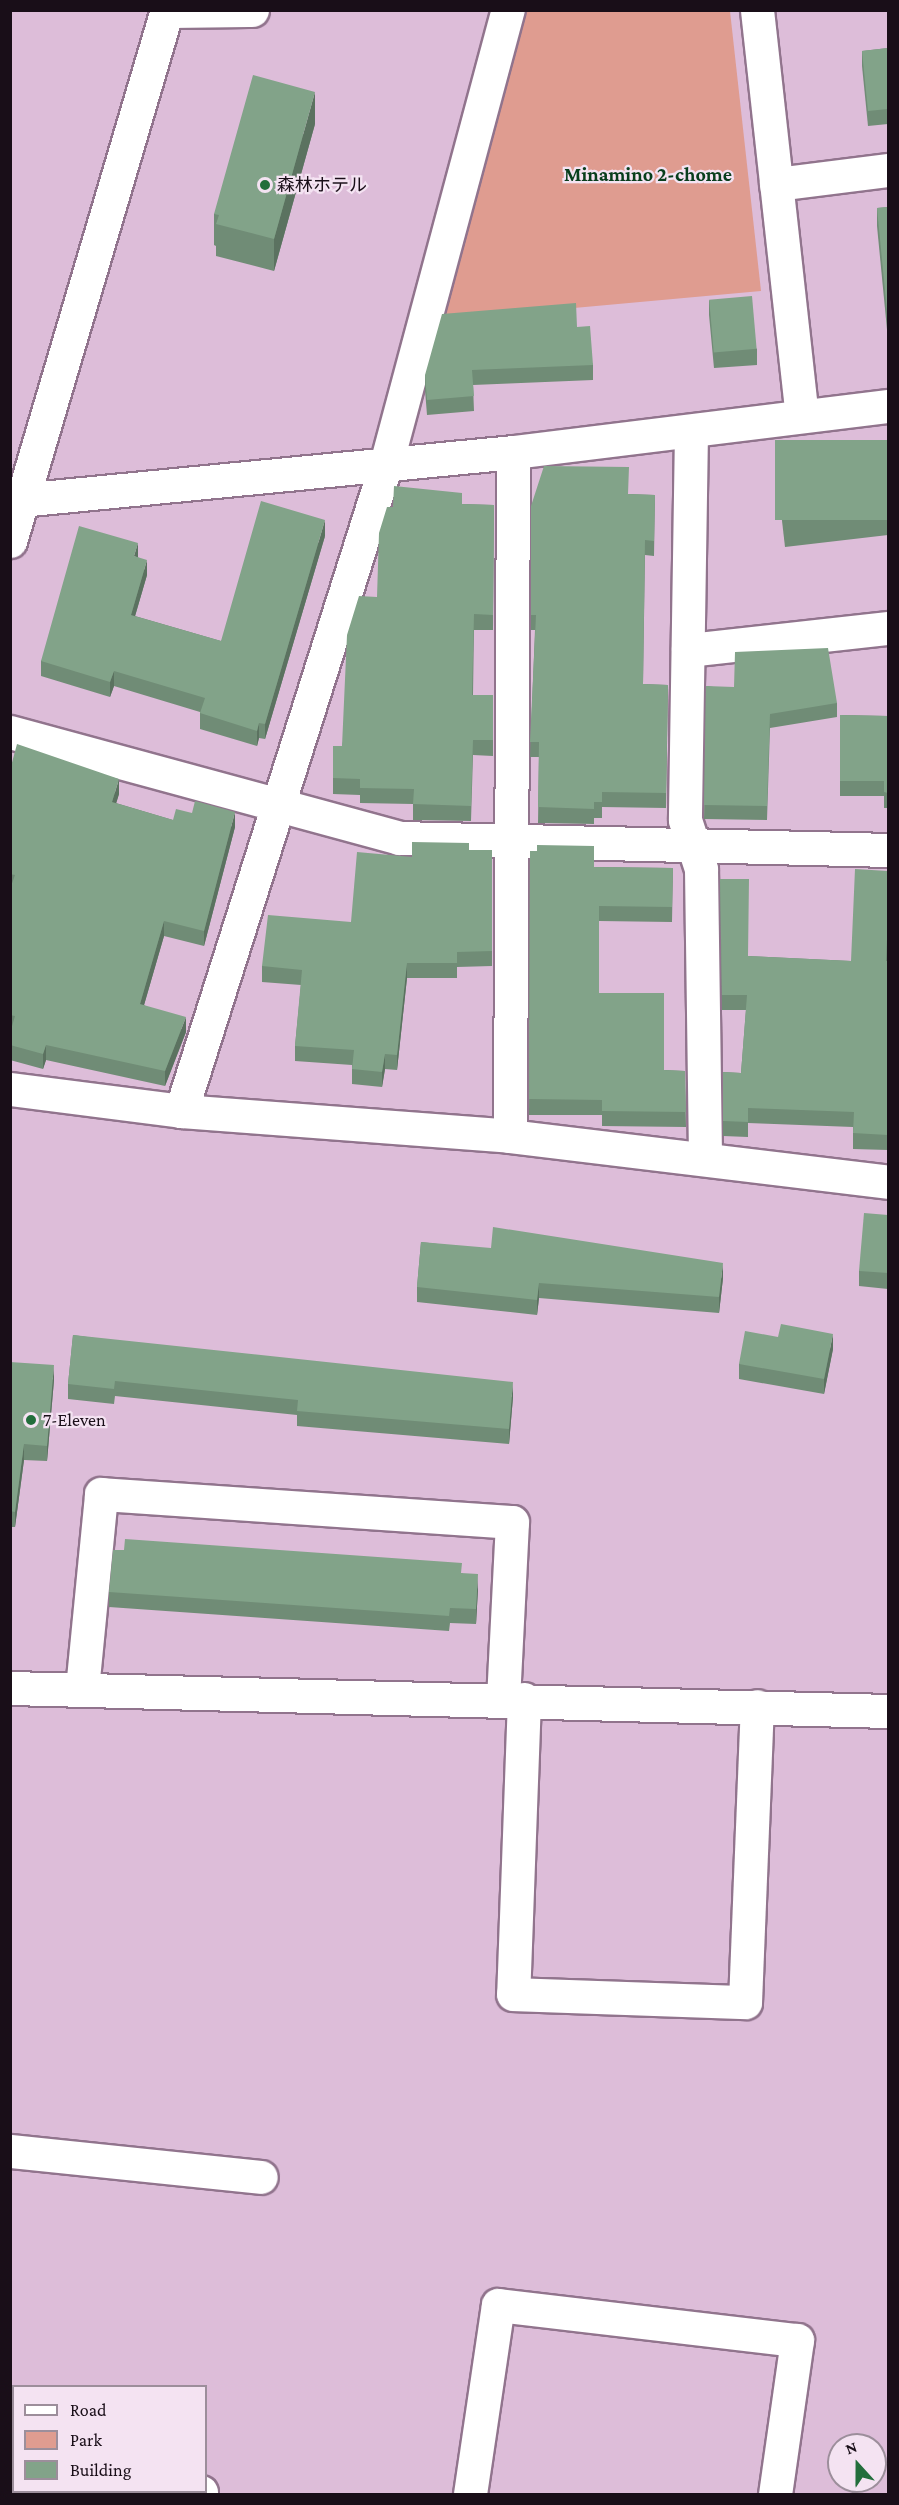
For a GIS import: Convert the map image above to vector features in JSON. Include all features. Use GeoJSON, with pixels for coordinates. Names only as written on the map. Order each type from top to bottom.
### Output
{"type":"FeatureCollection","features":[{"type":"Feature","properties":{"kind":"street"},"geometry":{"type":"LineString","coordinates":[[10,540],[15,502],[167,11],[252,10]]}},
{"type":"Feature","properties":{"kind":"street"},"geometry":{"type":"LineString","coordinates":[[181,1111],[386,464],[508,10]]}},
{"type":"Feature","properties":{"kind":"street"},"geometry":{"type":"LineString","coordinates":[[757,10],[802,415]]}},
{"type":"Feature","properties":{"kind":"street"},"geometry":{"type":"LineString","coordinates":[[776,184],[888,170]]}},
{"type":"Feature","properties":{"kind":"street"},"geometry":{"type":"LineString","coordinates":[[15,502],[513,452],[888,406]]}},
{"type":"Feature","properties":{"kind":"street"},"geometry":{"type":"LineString","coordinates":[[691,431],[685,820],[701,869],[705,1158]]}},
{"type":"Feature","properties":{"kind":"street"},"geometry":{"type":"LineString","coordinates":[[510,1136],[508,841],[513,452]]}},
{"type":"Feature","properties":{"kind":"street"},"geometry":{"type":"LineString","coordinates":[[688,650],[888,628]]}},
{"type":"Feature","properties":{"kind":"street"},"geometry":{"type":"LineString","coordinates":[[10,732],[399,838],[692,843],[888,850]]}},
{"type":"Feature","properties":{"kind":"street"},"geometry":{"type":"LineString","coordinates":[[10,1089],[181,1111],[510,1136],[888,1182]]}},
{"type":"Feature","properties":{"kind":"street"},"geometry":{"type":"LineString","coordinates":[[82,1689],[101,1494],[512,1522],[513,1994],[745,2002],[757,1706]]}},
{"type":"Feature","properties":{"kind":"street"},"geometry":{"type":"LineString","coordinates":[[10,1688],[513,1699],[888,1711]]}},
{"type":"Feature","properties":{"kind":"street"},"geometry":{"type":"LineString","coordinates":[[10,2151],[261,2176]]}},
{"type":"Feature","properties":{"kind":"street"},"geometry":{"type":"LineString","coordinates":[[470,2494],[498,2305],[797,2340],[775,2494]]}},
{"type":"Feature","properties":{"kind":"green space"},"geometry":{"type":"Polygon","coordinates":[[[522,10],[730,11],[761,291],[431,321],[522,10]]]}},
{"type":"Feature","properties":{"kind":"building"},"geometry":{"type":"Polygon","coordinates":[[[888,48],[888,109],[868,111],[862,51],[888,48]]]}},
{"type":"Feature","properties":{"kind":"building","name":"森林ホテル"},"geometry":{"type":"Polygon","coordinates":[[[253,75],[315,92],[274,239],[216,224],[219,215],[214,214],[253,75]]]}},
{"type":"Feature","properties":{"kind":"building"},"geometry":{"type":"Polygon","coordinates":[[[888,207],[888,322],[877,208],[888,207]]]}},
{"type":"Feature","properties":{"kind":"building"},"geometry":{"type":"Polygon","coordinates":[[[752,296],[757,349],[714,353],[709,300],[752,296]]]}},
{"type":"Feature","properties":{"kind":"building"},"geometry":{"type":"Polygon","coordinates":[[[576,303],[577,327],[590,326],[593,365],[472,370],[474,396],[427,400],[425,375],[442,314],[576,303]]]}},
{"type":"Feature","properties":{"kind":"building"},"geometry":{"type":"Polygon","coordinates":[[[775,440],[888,440],[888,520],[775,520],[775,440]]]}},
{"type":"Feature","properties":{"kind":"building"},"geometry":{"type":"Polygon","coordinates":[[[544,466],[629,467],[628,494],[655,495],[654,541],[645,540],[643,684],[668,685],[666,793],[602,792],[602,802],[594,802],[594,809],[538,807],[539,742],[530,742],[536,615],[531,615],[531,506],[544,466]]]}},
{"type":"Feature","properties":{"kind":"building"},"geometry":{"type":"Polygon","coordinates":[[[394,486],[462,493],[462,504],[494,505],[493,615],[474,614],[472,695],[493,695],[493,740],[473,740],[471,806],[413,804],[414,789],[360,788],[360,779],[333,778],[333,746],[342,746],[347,635],[359,596],[377,597],[379,533],[387,507],[393,507],[394,486]]]}},
{"type":"Feature","properties":{"kind":"building"},"geometry":{"type":"Polygon","coordinates":[[[261,501],[325,520],[265,724],[259,723],[257,731],[200,713],[205,698],[114,671],[110,682],[41,661],[79,526],[138,543],[134,556],[147,560],[131,615],[221,641],[261,501]]]}},
{"type":"Feature","properties":{"kind":"building"},"geometry":{"type":"Polygon","coordinates":[[[828,648],[837,703],[770,714],[767,806],[704,805],[706,686],[734,687],[735,652],[828,648]]]}},
{"type":"Feature","properties":{"kind":"building"},"geometry":{"type":"Polygon","coordinates":[[[840,715],[888,716],[888,793],[884,792],[884,781],[840,781],[840,715]]]}},
{"type":"Feature","properties":{"kind":"building"},"geometry":{"type":"Polygon","coordinates":[[[17,744],[119,779],[112,802],[173,820],[176,809],[192,813],[195,801],[235,812],[204,931],[164,921],[140,1004],[186,1017],[165,1071],[46,1045],[43,1054],[10,1045],[10,1033],[15,1016],[10,1015],[10,889],[15,875],[10,874],[10,770],[17,744]]]}},
{"type":"Feature","properties":{"kind":"building"},"geometry":{"type":"Polygon","coordinates":[[[412,842],[469,843],[469,850],[492,850],[492,951],[457,952],[457,963],[407,963],[397,1055],[385,1054],[382,1072],[352,1069],[354,1050],[295,1046],[302,970],[262,966],[268,915],[351,922],[357,852],[412,857],[412,842]]]}},
{"type":"Feature","properties":{"kind":"building"},"geometry":{"type":"Polygon","coordinates":[[[537,845],[594,846],[594,867],[673,868],[672,907],[599,906],[599,993],[664,993],[664,1070],[685,1071],[686,1112],[602,1111],[602,1100],[529,1099],[530,851],[537,851],[537,845]]]}},
{"type":"Feature","properties":{"kind":"building"},"geometry":{"type":"Polygon","coordinates":[[[855,869],[888,871],[886,961],[888,961],[888,1135],[853,1133],[854,1112],[748,1108],[748,1122],[723,1121],[723,1072],[741,1073],[747,995],[722,995],[720,879],[749,879],[748,956],[851,961],[855,869]]]}},
{"type":"Feature","properties":{"kind":"building"},"geometry":{"type":"Polygon","coordinates":[[[864,1213],[888,1215],[888,1273],[859,1271],[864,1213]]]}},
{"type":"Feature","properties":{"kind":"building"},"geometry":{"type":"Polygon","coordinates":[[[493,1227],[723,1263],[719,1297],[539,1283],[537,1300],[417,1287],[421,1242],[491,1248],[493,1227]]]}},
{"type":"Feature","properties":{"kind":"building"},"geometry":{"type":"Polygon","coordinates":[[[781,1324],[833,1334],[824,1379],[739,1364],[745,1331],[778,1337],[781,1324]]]}},
{"type":"Feature","properties":{"kind":"building"},"geometry":{"type":"Polygon","coordinates":[[[73,1335],[513,1382],[509,1429],[297,1411],[298,1400],[115,1381],[114,1389],[68,1384],[73,1335]]]}},
{"type":"Feature","properties":{"kind":"building","name":"7-Eleven"},"geometry":{"type":"Polygon","coordinates":[[[10,1362],[54,1365],[47,1446],[24,1444],[15,1512],[10,1511],[10,1362]]]}},
{"type":"Feature","properties":{"kind":"building"},"geometry":{"type":"Polygon","coordinates":[[[125,1539],[462,1563],[461,1573],[478,1574],[476,1609],[450,1608],[449,1616],[109,1592],[113,1550],[124,1550],[125,1539]]]}},
{"type":"Feature","properties":{"kind":"place","name":"森林ホテル"},"geometry":{"type":"Point","coordinates":[265,185]}},
{"type":"Feature","properties":{"kind":"place","name":"7-Eleven"},"geometry":{"type":"Point","coordinates":[31,1420]}},
{"type":"Feature","properties":{"kind":"district","name":"Minamino 2-chome"},"geometry":{"type":"Point","coordinates":[648,174]}}]}
